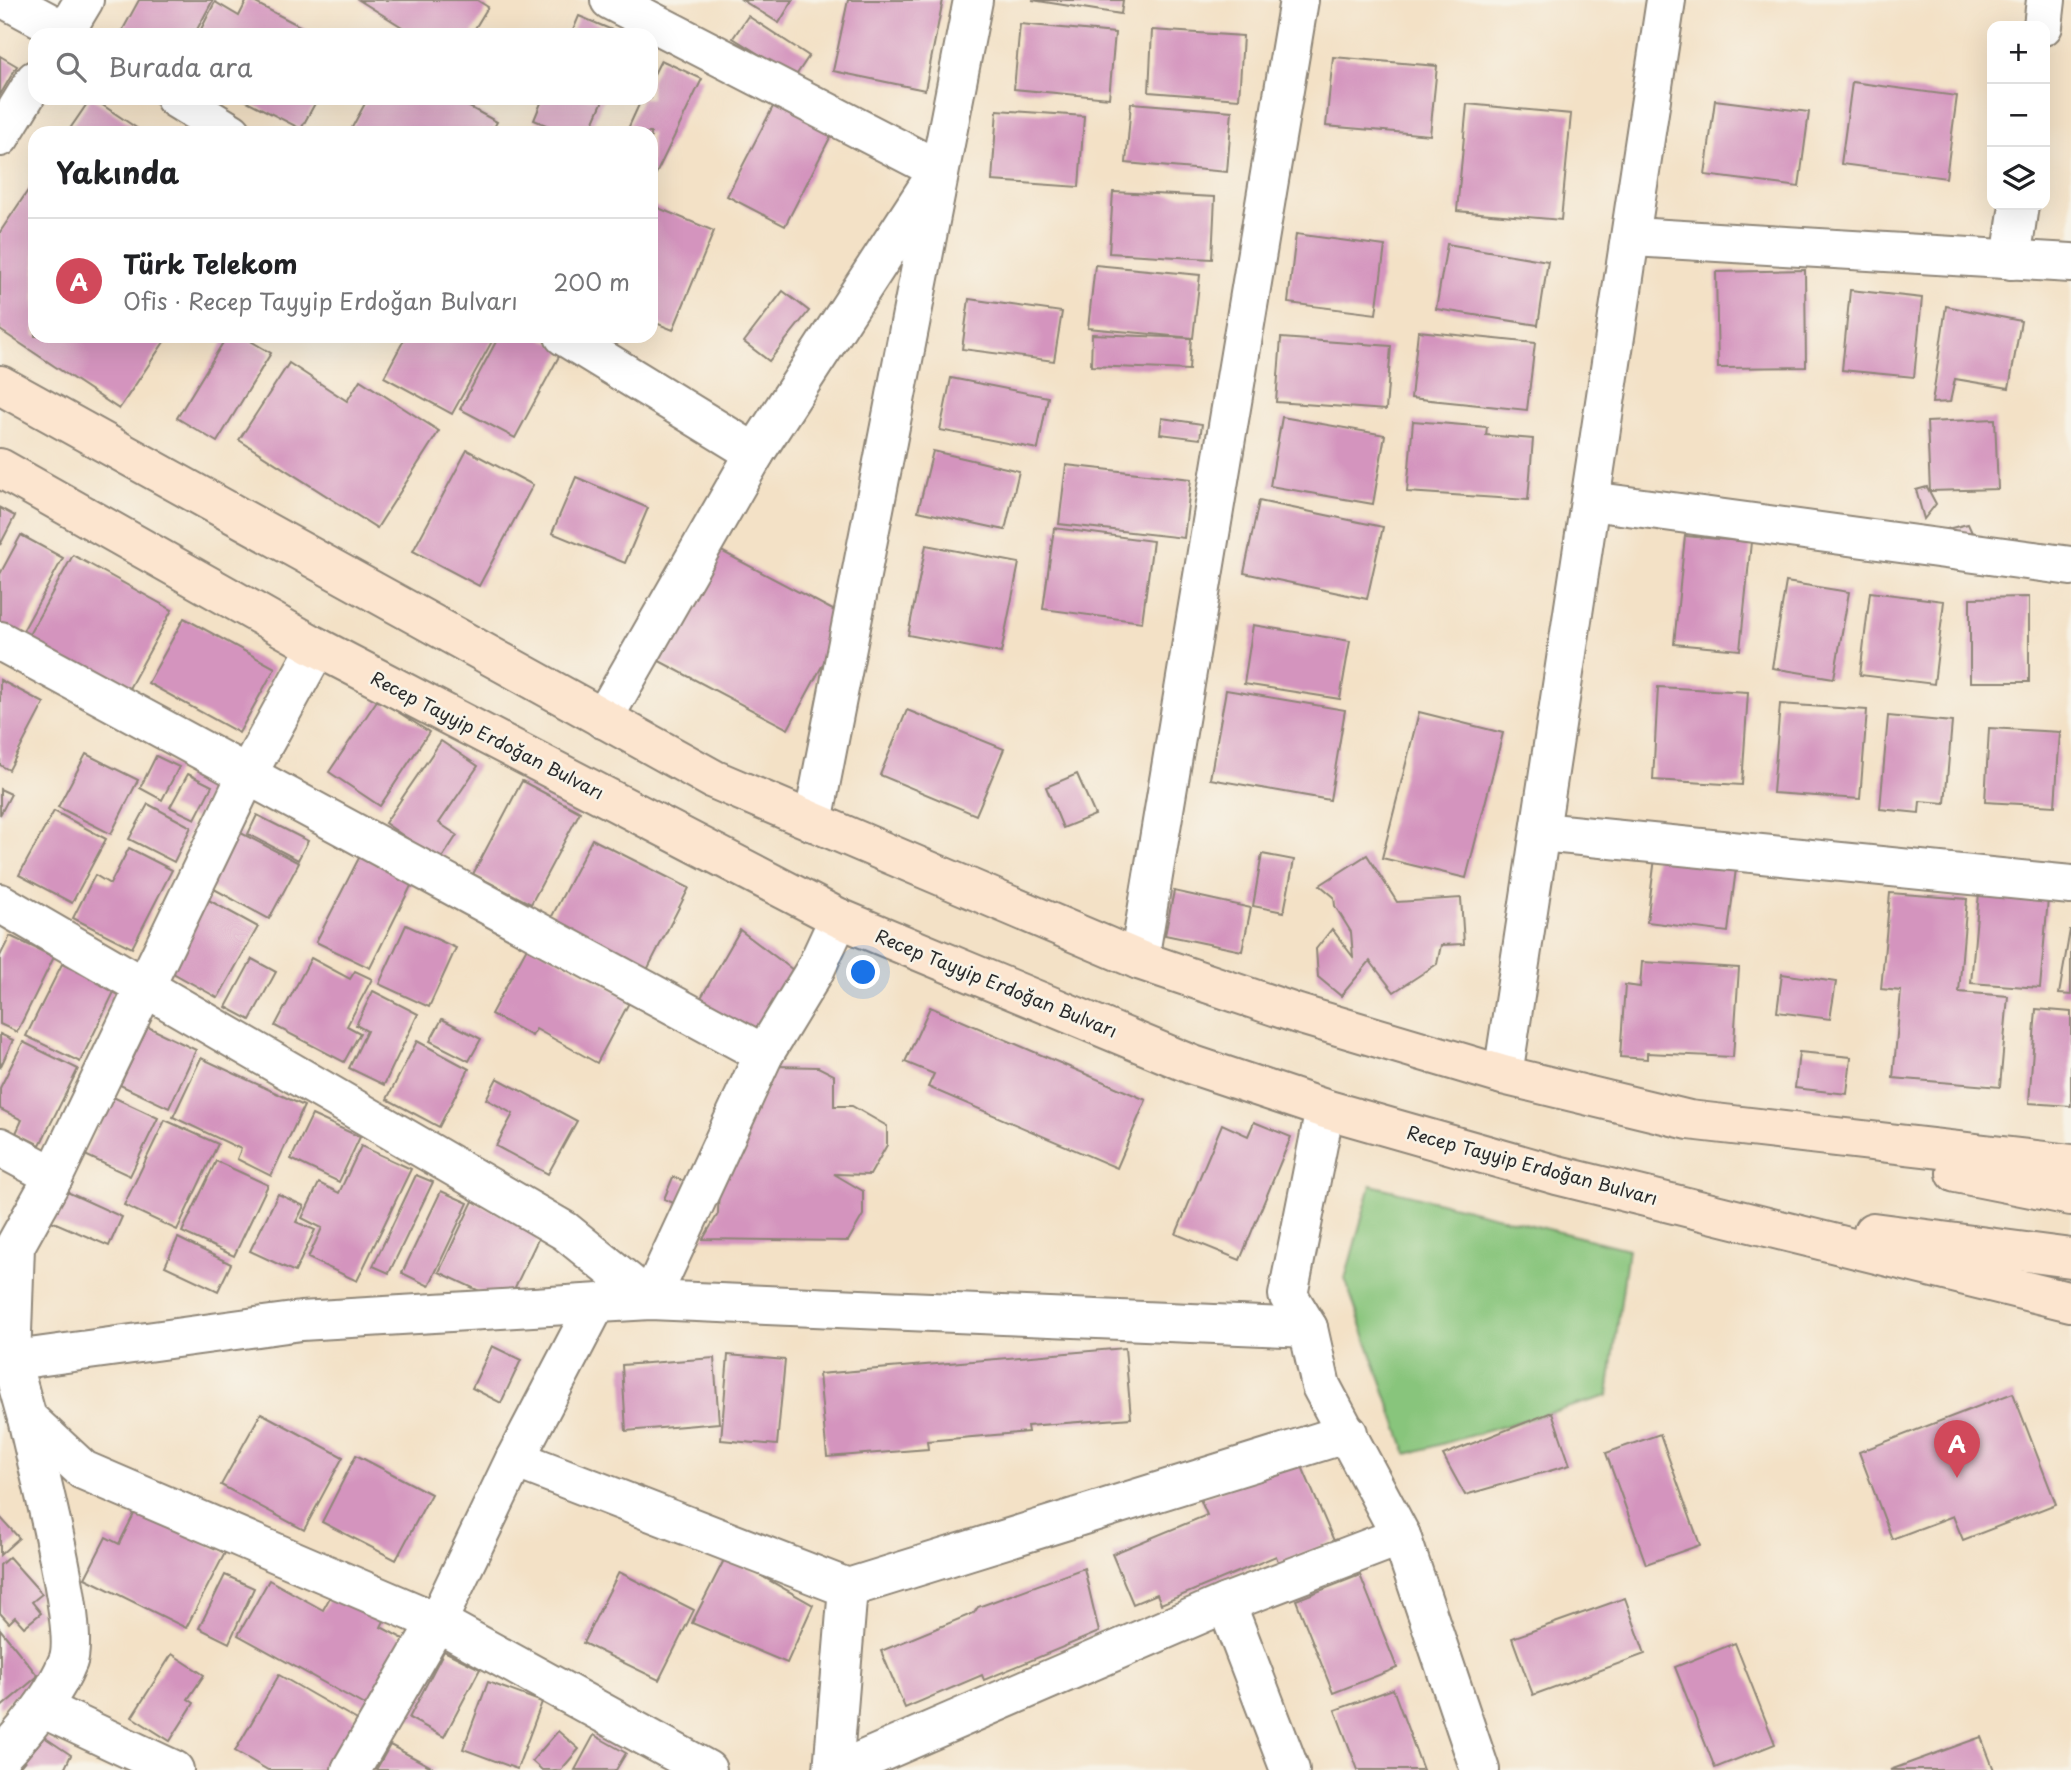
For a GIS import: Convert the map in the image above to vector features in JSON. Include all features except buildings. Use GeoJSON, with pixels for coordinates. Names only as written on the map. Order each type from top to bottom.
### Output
{"type":"FeatureCollection","features":[{"type":"Feature","properties":{"kind":"main road"},"geometry":{"type":"LineString","coordinates":[[0,385],[713,779],[1139,960],[1298,1014],[1503,1075],[1689,1120],[2071,1196]]}},
{"type":"Feature","properties":{"kind":"main road","name":"Recep Tayyip Erdoğan Bulvarı"},"geometry":{"type":"LineString","coordinates":[[0,468],[317,647],[838,918],[1193,1065],[1325,1109],[1557,1175],[2071,1302]]}},
{"type":"Feature","properties":{"kind":"main road"},"geometry":{"type":"LineString","coordinates":[[1689,1120],[2071,1164]]}},
{"type":"Feature","properties":{"kind":"main road"},"geometry":{"type":"LineString","coordinates":[[1557,1175],[1840,1227],[2071,1258]]}},
{"type":"Feature","properties":{"kind":"street"},"geometry":{"type":"LineString","coordinates":[[7,0],[71,25]]}},
{"type":"Feature","properties":{"kind":"street"},"geometry":{"type":"LineString","coordinates":[[610,0],[939,170]]}},
{"type":"Feature","properties":{"kind":"street"},"geometry":{"type":"LineString","coordinates":[[813,822],[973,0]]}},
{"type":"Feature","properties":{"kind":"street"},"geometry":{"type":"LineString","coordinates":[[1139,960],[1299,0]]}},
{"type":"Feature","properties":{"kind":"street"},"geometry":{"type":"LineString","coordinates":[[1503,1075],[1633,237],[1667,0]]}},
{"type":"Feature","properties":{"kind":"street"},"geometry":{"type":"LineString","coordinates":[[2044,21],[2046,0]]}},
{"type":"Feature","properties":{"kind":"street"},"geometry":{"type":"LineString","coordinates":[[0,137],[28,91]]}},
{"type":"Feature","properties":{"kind":"street"},"geometry":{"type":"LineString","coordinates":[[186,105],[221,126]]}},
{"type":"Feature","properties":{"kind":"street"},"geometry":{"type":"LineString","coordinates":[[603,719],[755,453],[939,170]]}},
{"type":"Feature","properties":{"kind":"street"},"geometry":{"type":"LineString","coordinates":[[2011,260],[2018,210]]}},
{"type":"Feature","properties":{"kind":"street"},"geometry":{"type":"LineString","coordinates":[[1633,237],[2071,263]]}},
{"type":"Feature","properties":{"kind":"street"},"geometry":{"type":"LineString","coordinates":[[575,343],[755,453]]}},
{"type":"Feature","properties":{"kind":"street"},"geometry":{"type":"LineString","coordinates":[[1591,501],[2071,566]]}},
{"type":"Feature","properties":{"kind":"street"},"geometry":{"type":"LineString","coordinates":[[0,641],[764,1054]]}},
{"type":"Feature","properties":{"kind":"street"},"geometry":{"type":"LineString","coordinates":[[0,1757],[42,1708],[69,1659],[67,1597],[27,1418],[4,1365],[15,1246],[54,1176],[248,774],[317,647]]}},
{"type":"Feature","properties":{"kind":"street"},"geometry":{"type":"LineString","coordinates":[[1541,832],[2071,885]]}},
{"type":"Feature","properties":{"kind":"street"},"geometry":{"type":"LineString","coordinates":[[0,903],[565,1231],[650,1300]]}},
{"type":"Feature","properties":{"kind":"street"},"geometry":{"type":"LineString","coordinates":[[650,1300],[764,1054],[815,970],[838,918]]}},
{"type":"Feature","properties":{"kind":"street"},"geometry":{"type":"LineString","coordinates":[[1325,1109],[1288,1295],[1308,1328],[1321,1387],[1401,1536],[1480,1770]]}},
{"type":"Feature","properties":{"kind":"street"},"geometry":{"type":"LineString","coordinates":[[0,1147],[54,1176]]}},
{"type":"Feature","properties":{"kind":"street"},"geometry":{"type":"LineString","coordinates":[[4,1365],[301,1321],[650,1300],[1308,1328]]}},
{"type":"Feature","properties":{"kind":"street"},"geometry":{"type":"LineString","coordinates":[[351,1770],[437,1622],[515,1459],[596,1304]]}},
{"type":"Feature","properties":{"kind":"street"},"geometry":{"type":"LineString","coordinates":[[27,1418],[83,1470],[437,1622],[707,1770]]}},
{"type":"Feature","properties":{"kind":"street"},"geometry":{"type":"LineString","coordinates":[[515,1459],[848,1588],[1348,1433]]}},
{"type":"Feature","properties":{"kind":"street"},"geometry":{"type":"LineString","coordinates":[[840,1770],[1226,1603],[1401,1536]]}},
{"type":"Feature","properties":{"kind":"street"},"geometry":{"type":"LineString","coordinates":[[833,1770],[848,1588]]}},
{"type":"Feature","properties":{"kind":"street"},"geometry":{"type":"LineString","coordinates":[[1226,1603],[1290,1770]]}},
{"type":"Feature","properties":{"kind":"street"},"geometry":{"type":"LineString","coordinates":[[42,1708],[174,1770]]}},
{"type":"Feature","properties":{"kind":"green space"},"geometry":{"type":"Polygon","coordinates":[[[1371,1185],[1628,1249],[1608,1396],[1407,1454],[1345,1279],[1371,1185]]]}},
{"type":"Feature","properties":{"kind":"place","name":"Türk Telekom"},"geometry":{"type":"Point","coordinates":[1957,1478]}}]}
